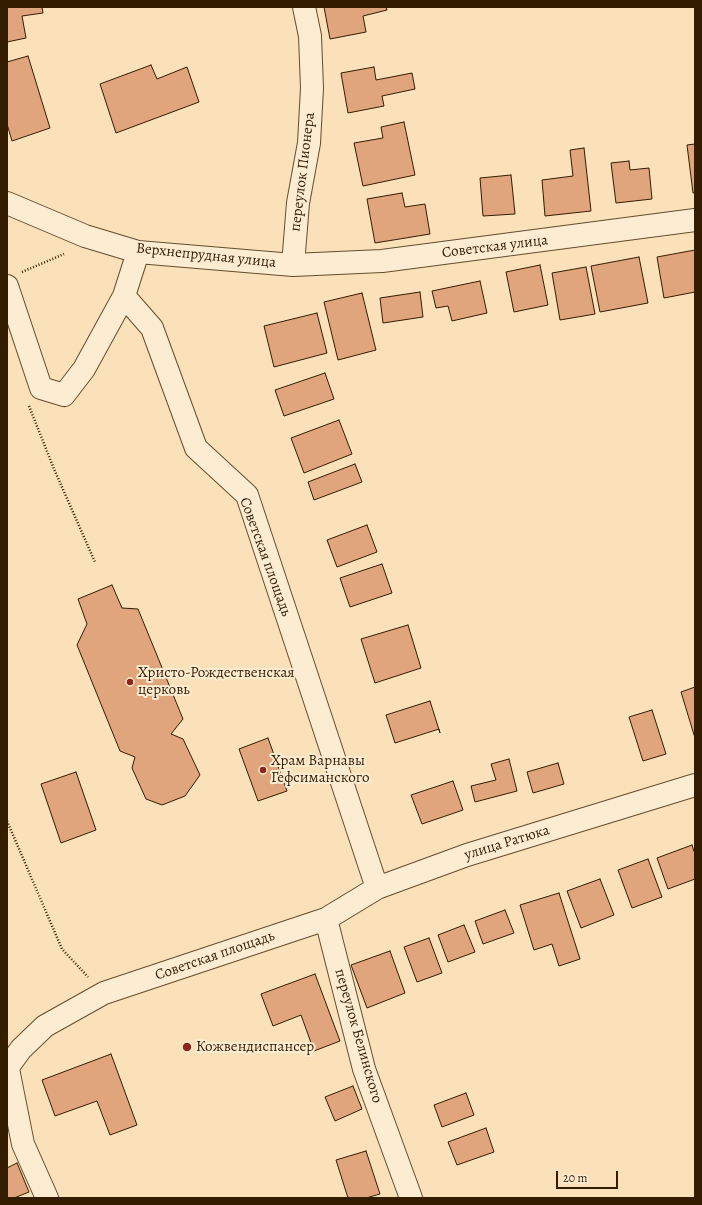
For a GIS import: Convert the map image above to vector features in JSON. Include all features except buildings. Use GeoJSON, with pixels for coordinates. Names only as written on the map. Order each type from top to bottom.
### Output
{"type":"FeatureCollection","features":[{"type":"Feature","properties":{"kind":"street","name":"переулок Пионера"},"geometry":{"type":"LineString","coordinates":[[293,265],[298,203],[310,143],[312,88],[310,36],[304,7]]}},
{"type":"Feature","properties":{"kind":"street","name":"Верхнепрудная улица"},"geometry":{"type":"LineString","coordinates":[[7,203],[85,236],[138,252],[293,265]]}},
{"type":"Feature","properties":{"kind":"street","name":"Советская улица"},"geometry":{"type":"LineString","coordinates":[[293,265],[382,261],[695,220]]}},
{"type":"Feature","properties":{"kind":"street"},"geometry":{"type":"LineString","coordinates":[[14,279],[42,388],[64,395],[84,369],[124,296],[138,252]]}},
{"type":"Feature","properties":{"kind":"street","name":"Советская площадь"},"geometry":{"type":"LineString","coordinates":[[124,296],[152,328],[196,448],[247,495],[377,888]]}},
{"type":"Feature","properties":{"kind":"street","name":"улица Ратюка"},"geometry":{"type":"LineString","coordinates":[[326,919],[377,888],[468,855],[695,785]]}},
{"type":"Feature","properties":{"kind":"street","name":"Советская площадь"},"geometry":{"type":"LineString","coordinates":[[7,1065],[45,1026],[104,993],[326,919]]}},
{"type":"Feature","properties":{"kind":"street","name":"переулок Белинского"},"geometry":{"type":"LineString","coordinates":[[326,919],[364,1069],[411,1198]]}},
{"type":"Feature","properties":{"kind":"street"},"geometry":{"type":"LineString","coordinates":[[7,1065],[23,1144],[47,1198]]}},
{"type":"Feature","properties":{"kind":"path"},"geometry":{"type":"LineString","coordinates":[[14,279],[64,254]]}},
{"type":"Feature","properties":{"kind":"path"},"geometry":{"type":"LineString","coordinates":[[29,406],[54,469],[95,562]]}},
{"type":"Feature","properties":{"kind":"path"},"geometry":{"type":"LineString","coordinates":[[7,822],[62,949],[104,993]]}},
{"type":"Feature","properties":{"kind":"place","name":"Христо-Рождественская церковь"},"geometry":{"type":"Point","coordinates":[130,682]}},
{"type":"Feature","properties":{"kind":"place","name":"Храм Варнавы Гефсиманского"},"geometry":{"type":"Point","coordinates":[263,770]}},
{"type":"Feature","properties":{"kind":"place","name":"Кожвендиспансер"},"geometry":{"type":"Point","coordinates":[187,1047]}}]}
